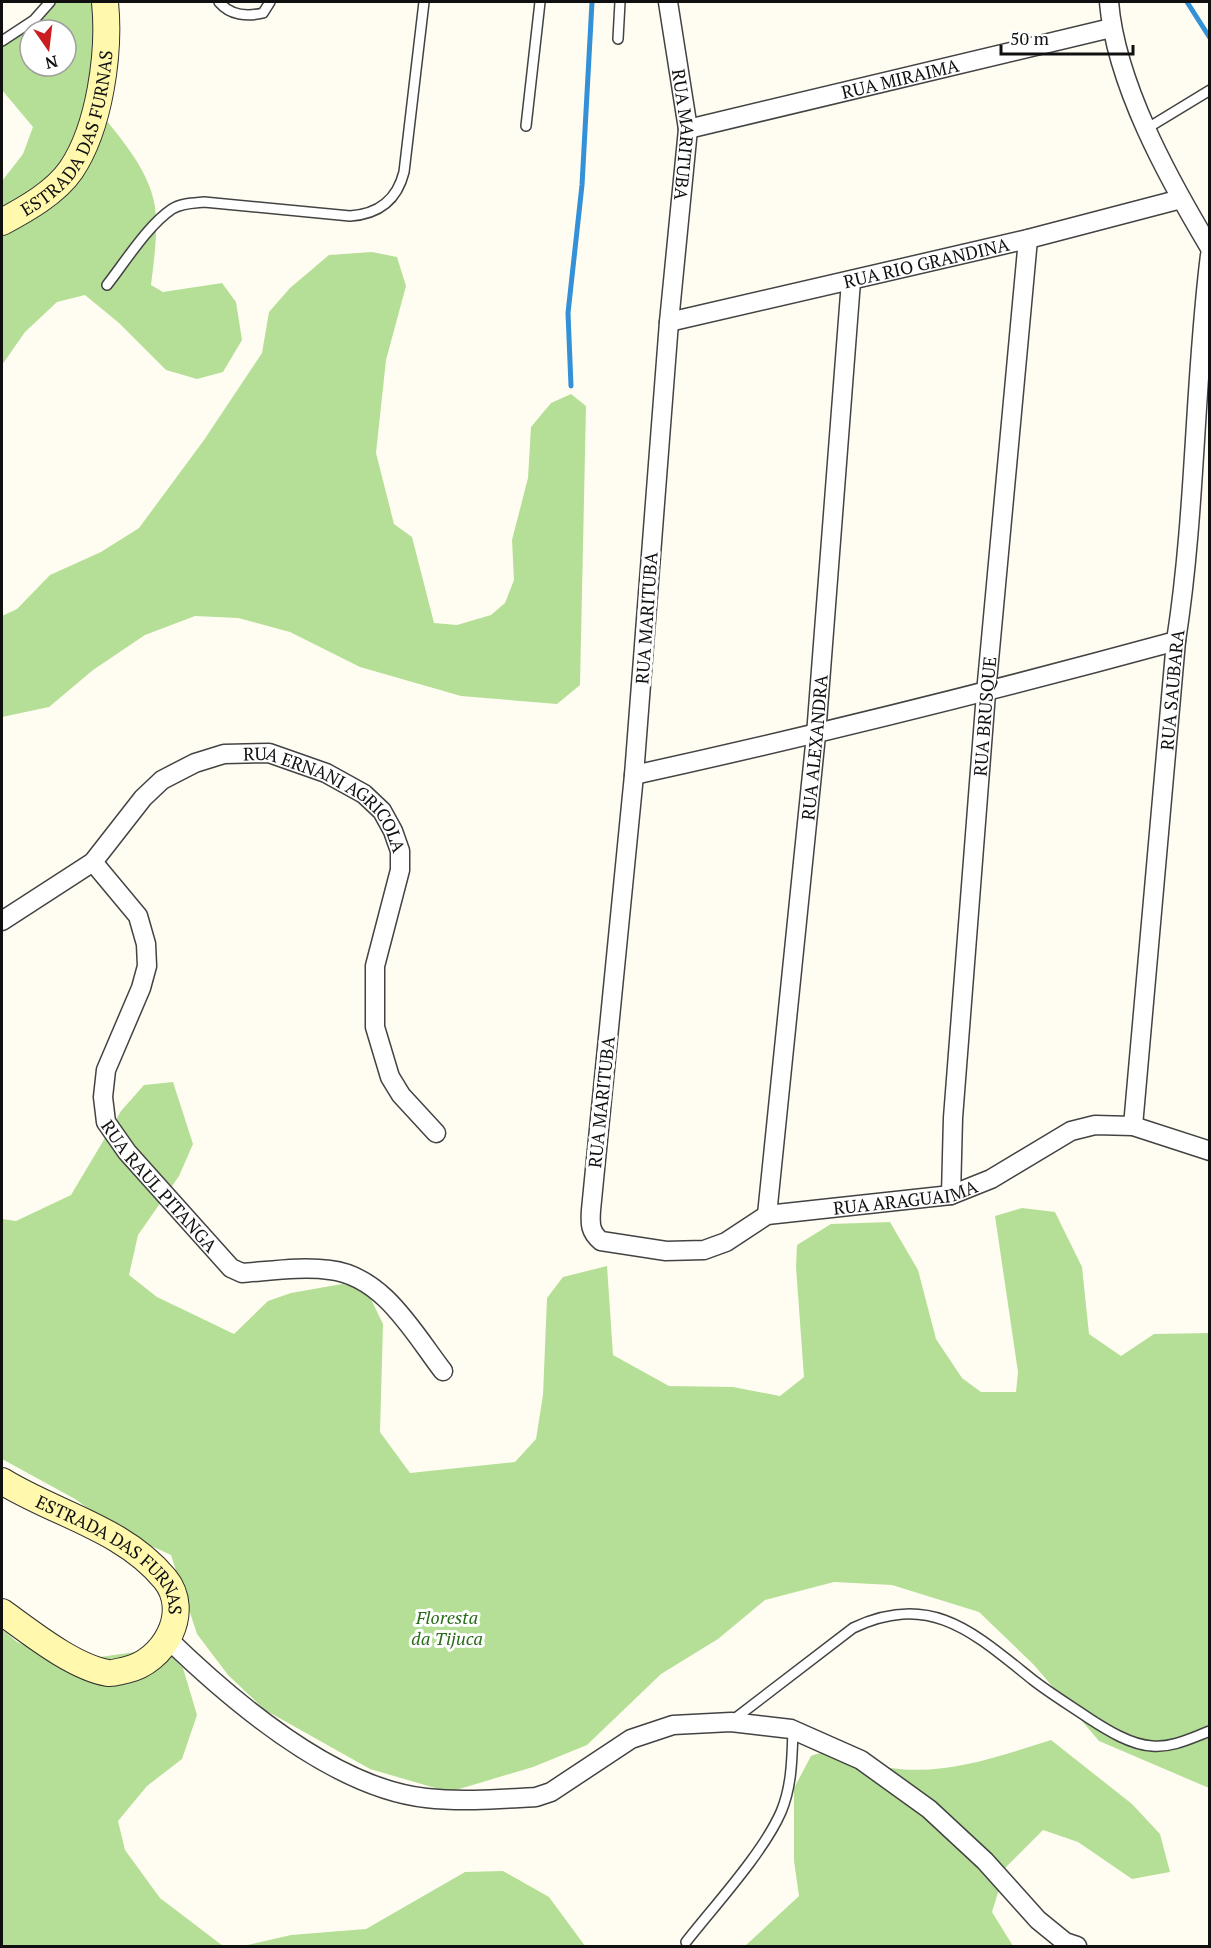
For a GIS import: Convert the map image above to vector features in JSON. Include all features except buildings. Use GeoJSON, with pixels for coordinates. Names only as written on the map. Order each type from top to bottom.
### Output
{"type":"FeatureCollection","features":[{"type":"Feature","properties":{"kind":"main road","name":"ESTRADA DAS FURNAS"},"geometry":{"type":"LineString","coordinates":[[2,222],[48,193],[70,171],[94,120],[106,13],[119,2]]}},
{"type":"Feature","properties":{"kind":"main road","name":"ESTRADA DAS FURNAS"},"geometry":{"type":"LineString","coordinates":[[2,1481],[125,1542],[153,1566],[175,1594],[177,1610],[168,1639],[154,1656],[133,1668],[109,1673],[81,1662],[42,1640],[2,1612]]}},
{"type":"Feature","properties":{"kind":"street","name":"RUA MARITUBA"},"geometry":{"type":"LineString","coordinates":[[594,1235],[590,1225],[591,1210],[634,776],[669,322],[688,129],[668,2]]}},
{"type":"Feature","properties":{"kind":"street"},"geometry":{"type":"LineString","coordinates":[[1109,2],[1111,28],[1146,129],[1181,199],[1209,248]]}},
{"type":"Feature","properties":{"kind":"street","name":"RUA MIRAIMA"},"geometry":{"type":"LineString","coordinates":[[688,129],[1111,28]]}},
{"type":"Feature","properties":{"kind":"street","name":"RUA RIO GRANDINA"},"geometry":{"type":"LineString","coordinates":[[669,322],[1028,239],[1181,199]]}},
{"type":"Feature","properties":{"kind":"street","name":"RUA BRUSQUE"},"geometry":{"type":"LineString","coordinates":[[951,1195],[953,1118],[986,693],[1028,239]]}},
{"type":"Feature","properties":{"kind":"street","name":"RUA SAUBARA"},"geometry":{"type":"LineString","coordinates":[[1133,1126],[1176,641],[1184,590],[1205,333],[1209,255]]}},
{"type":"Feature","properties":{"kind":"street","name":"RUA ALEXANDRA"},"geometry":{"type":"LineString","coordinates":[[767,1215],[816,735],[851,281]]}},
{"type":"Feature","properties":{"kind":"street"},"geometry":{"type":"LineString","coordinates":[[634,776],[816,735],[986,693],[1176,641]]}},
{"type":"Feature","properties":{"kind":"street","name":"RUA ERNANI AGRICOLA"},"geometry":{"type":"LineString","coordinates":[[2,921],[93,862],[143,798],[162,780],[195,763],[224,754],[269,753],[326,773],[364,794],[382,811],[393,831],[400,851],[400,870],[375,966],[375,1027],[390,1077],[401,1095],[436,1133]]}},
{"type":"Feature","properties":{"kind":"street","name":"RUA RAUL PITANGA"},"geometry":{"type":"LineString","coordinates":[[93,862],[138,916],[146,944],[147,966],[141,988],[106,1070],[103,1097],[106,1122],[127,1152],[231,1268],[242,1273],[328,1269],[346,1273],[369,1284],[388,1300],[443,1371]]}},
{"type":"Feature","properties":{"kind":"street","name":"RUA ARAGUAIMA"},"geometry":{"type":"LineString","coordinates":[[594,1235],[601,1241],[666,1251],[704,1250],[726,1242],[767,1215],[951,1195],[991,1179],[1071,1131],[1095,1125],[1133,1126],[1209,1151]]}},
{"type":"Feature","properties":{"kind":"street"},"geometry":{"type":"LineString","coordinates":[[168,1639],[216,1685],[270,1728],[365,1781],[425,1798],[536,1797],[551,1792],[631,1739],[673,1725],[731,1722],[794,1730],[861,1760],[930,1809],[985,1861],[1038,1920],[1065,1942],[1077,1947]]}},
{"type":"Feature","properties":{"kind":"lane"},"geometry":{"type":"LineString","coordinates":[[2,41],[34,20],[50,2]]}},
{"type":"Feature","properties":{"kind":"lane"},"geometry":{"type":"LineString","coordinates":[[219,2],[231,11],[252,16],[262,13],[270,2]]}},
{"type":"Feature","properties":{"kind":"lane"},"geometry":{"type":"LineString","coordinates":[[107,285],[159,219],[173,208],[186,203],[204,202],[350,216],[366,215],[391,201],[401,186],[404,172],[424,2]]}},
{"type":"Feature","properties":{"kind":"lane"},"geometry":{"type":"LineString","coordinates":[[526,126],[540,2]]}},
{"type":"Feature","properties":{"kind":"lane"},"geometry":{"type":"LineString","coordinates":[[618,39],[620,2]]}},
{"type":"Feature","properties":{"kind":"lane"},"geometry":{"type":"LineString","coordinates":[[1146,129],[1209,90]]}},
{"type":"Feature","properties":{"kind":"lane"},"geometry":{"type":"LineString","coordinates":[[731,1722],[853,1628],[873,1619],[906,1614],[941,1618],[962,1626],[1042,1687],[1107,1730],[1143,1745],[1165,1746],[1209,1731]]}},
{"type":"Feature","properties":{"kind":"lane"},"geometry":{"type":"LineString","coordinates":[[686,1942],[774,1825],[788,1789],[794,1730]]}},
{"type":"Feature","properties":{"kind":"green space"},"geometry":{"type":"Polygon","coordinates":[[[42,2],[94,2],[93,55],[86,95],[128,148],[151,191],[156,227],[151,285],[163,292],[222,283],[236,302],[242,340],[223,372],[197,379],[166,370],[119,323],[85,295],[57,302],[25,332],[2,365],[2,181],[23,154],[33,127],[2,90],[2,47],[18,29],[18,78],[78,78],[78,18],[28,18],[42,2]]]}},
{"type":"Feature","properties":{"kind":"green space"},"geometry":{"type":"Polygon","coordinates":[[[372,252],[397,257],[406,286],[386,360],[376,453],[394,524],[412,537],[434,623],[457,625],[491,615],[505,603],[514,580],[512,540],[528,478],[531,427],[551,403],[571,394],[586,406],[580,685],[557,704],[461,696],[360,667],[290,632],[238,618],[195,616],[145,635],[93,670],[49,707],[2,717],[2,616],[17,609],[50,575],[101,552],[139,528],[204,440],[262,353],[269,312],[290,288],[329,255],[372,252]]]}},
{"type":"Feature","properties":{"kind":"green space","name":"Floresta da Tijuca"},"geometry":{"type":"Polygon","coordinates":[[[173,1082],[193,1144],[179,1176],[138,1235],[129,1275],[157,1297],[234,1334],[268,1301],[291,1293],[342,1284],[366,1289],[383,1324],[380,1432],[410,1473],[515,1462],[536,1439],[543,1395],[547,1298],[563,1277],[607,1266],[613,1355],[669,1386],[733,1387],[780,1396],[804,1377],[796,1267],[797,1245],[831,1224],[890,1222],[918,1270],[936,1339],[962,1378],[981,1392],[1016,1392],[1018,1372],[995,1216],[1022,1208],[1055,1212],[1082,1267],[1089,1334],[1121,1356],[1154,1334],[1209,1333],[1209,1788],[1099,1741],[1034,1665],[979,1612],[892,1585],[834,1582],[765,1600],[718,1639],[661,1674],[587,1745],[533,1767],[449,1792],[370,1769],[265,1710],[228,1675],[197,1634],[171,1555],[121,1532],[75,1499],[2,1459],[2,1219],[16,1221],[71,1195],[121,1111],[144,1085],[173,1082]]]}},
{"type":"Feature","properties":{"kind":"green space"},"geometry":{"type":"Polygon","coordinates":[[[2,1629],[17,1642],[65,1662],[163,1648],[183,1668],[197,1715],[182,1759],[147,1786],[118,1821],[125,1850],[160,1898],[223,1946],[2,1946],[2,1629]]]}},
{"type":"Feature","properties":{"kind":"green space"},"geometry":{"type":"Polygon","coordinates":[[[1051,1740],[1132,1804],[1160,1834],[1170,1872],[1132,1879],[1078,1842],[1043,1830],[1006,1867],[992,1912],[1013,1946],[745,1946],[799,1896],[794,1861],[794,1788],[811,1756],[835,1751],[891,1768],[932,1769],[972,1763],[1051,1740]]]}},
{"type":"Feature","properties":{"kind":"green space"},"geometry":{"type":"Polygon","coordinates":[[[503,1871],[549,1897],[585,1946],[243,1946],[291,1935],[366,1929],[465,1872],[503,1871]]]}},
{"type":"Feature","properties":{"kind":"waterway"},"geometry":{"type":"LineString","coordinates":[[571,386],[568,313],[582,185],[592,2]]}},
{"type":"Feature","properties":{"kind":"waterway"},"geometry":{"type":"LineString","coordinates":[[1187,2],[1210,38]]}}]}
